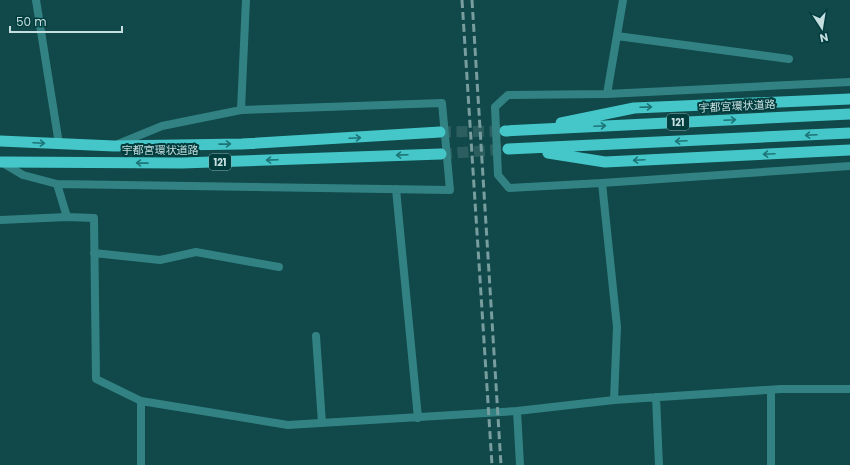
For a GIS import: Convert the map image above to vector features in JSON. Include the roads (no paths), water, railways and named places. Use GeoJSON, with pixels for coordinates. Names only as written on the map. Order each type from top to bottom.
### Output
{"type":"FeatureCollection","features":[{"type":"Feature","properties":{"kind":"highway","name":"121"},"geometry":{"type":"LineString","coordinates":[[526,130],[634,108],[850,99]]}},
{"type":"Feature","properties":{"kind":"highway","name":"宇都宮環状道路"},"geometry":{"type":"LineString","coordinates":[[505,131],[850,114]]}},
{"type":"Feature","properties":{"kind":"highway","name":"宇都宮環状道路"},"geometry":{"type":"LineString","coordinates":[[0,141],[114,146],[242,144],[440,132]]}},
{"type":"Feature","properties":{"kind":"highway","name":"121"},"geometry":{"type":"LineString","coordinates":[[508,149],[850,133]]}},
{"type":"Feature","properties":{"kind":"highway","name":"121"},"geometry":{"type":"LineString","coordinates":[[522,149],[605,162],[850,150]]}},
{"type":"Feature","properties":{"kind":"highway","name":"宇都宮環状道路"},"geometry":{"type":"LineString","coordinates":[[0,162],[182,163],[441,154]]}},
{"type":"Feature","properties":{"kind":"street"},"geometry":{"type":"LineString","coordinates":[[36,0],[58,144]]}},
{"type":"Feature","properties":{"kind":"street"},"geometry":{"type":"LineString","coordinates":[[241,110],[246,0]]}},
{"type":"Feature","properties":{"kind":"street"},"geometry":{"type":"LineString","coordinates":[[607,94],[623,0]]}},
{"type":"Feature","properties":{"kind":"street"},"geometry":{"type":"LineString","coordinates":[[617,36],[789,60]]}},
{"type":"Feature","properties":{"kind":"street"},"geometry":{"type":"LineString","coordinates":[[850,82],[607,94],[508,95],[495,107],[498,175],[509,188],[850,166]]}},
{"type":"Feature","properties":{"kind":"street"},"geometry":{"type":"LineString","coordinates":[[0,162],[23,176],[57,184],[450,190],[442,103],[241,110],[162,126],[114,146]]}},
{"type":"Feature","properties":{"kind":"street"},"geometry":{"type":"LineString","coordinates":[[602,183],[617,328],[614,400]]}},
{"type":"Feature","properties":{"kind":"street"},"geometry":{"type":"LineString","coordinates":[[57,184],[67,217]]}},
{"type":"Feature","properties":{"kind":"street"},"geometry":{"type":"LineString","coordinates":[[396,189],[418,418]]}},
{"type":"Feature","properties":{"kind":"street"},"geometry":{"type":"LineString","coordinates":[[0,220],[67,217],[94,218],[96,379],[141,401],[288,425],[517,411],[614,400],[656,397],[771,390],[850,389]]}},
{"type":"Feature","properties":{"kind":"street"},"geometry":{"type":"LineString","coordinates":[[94,253],[160,260],[196,252],[279,267]]}},
{"type":"Feature","properties":{"kind":"street"},"geometry":{"type":"LineString","coordinates":[[316,336],[322,423]]}},
{"type":"Feature","properties":{"kind":"street"},"geometry":{"type":"LineString","coordinates":[[771,390],[771,465]]}},
{"type":"Feature","properties":{"kind":"street"},"geometry":{"type":"LineString","coordinates":[[656,397],[660,465]]}},
{"type":"Feature","properties":{"kind":"street"},"geometry":{"type":"LineString","coordinates":[[141,401],[142,465]]}},
{"type":"Feature","properties":{"kind":"street"},"geometry":{"type":"LineString","coordinates":[[517,411],[520,465]]}},
{"type":"Feature","properties":{"kind":"tunnel"},"geometry":{"type":"LineString","coordinates":[[440,132],[505,131]]}},
{"type":"Feature","properties":{"kind":"tunnel"},"geometry":{"type":"LineString","coordinates":[[441,154],[508,149]]}},
{"type":"Feature","properties":{"kind":"railway"},"geometry":{"type":"LineString","coordinates":[[462,0],[492,465]]}},
{"type":"Feature","properties":{"kind":"railway"},"geometry":{"type":"LineString","coordinates":[[472,0],[501,465]]}}]}
